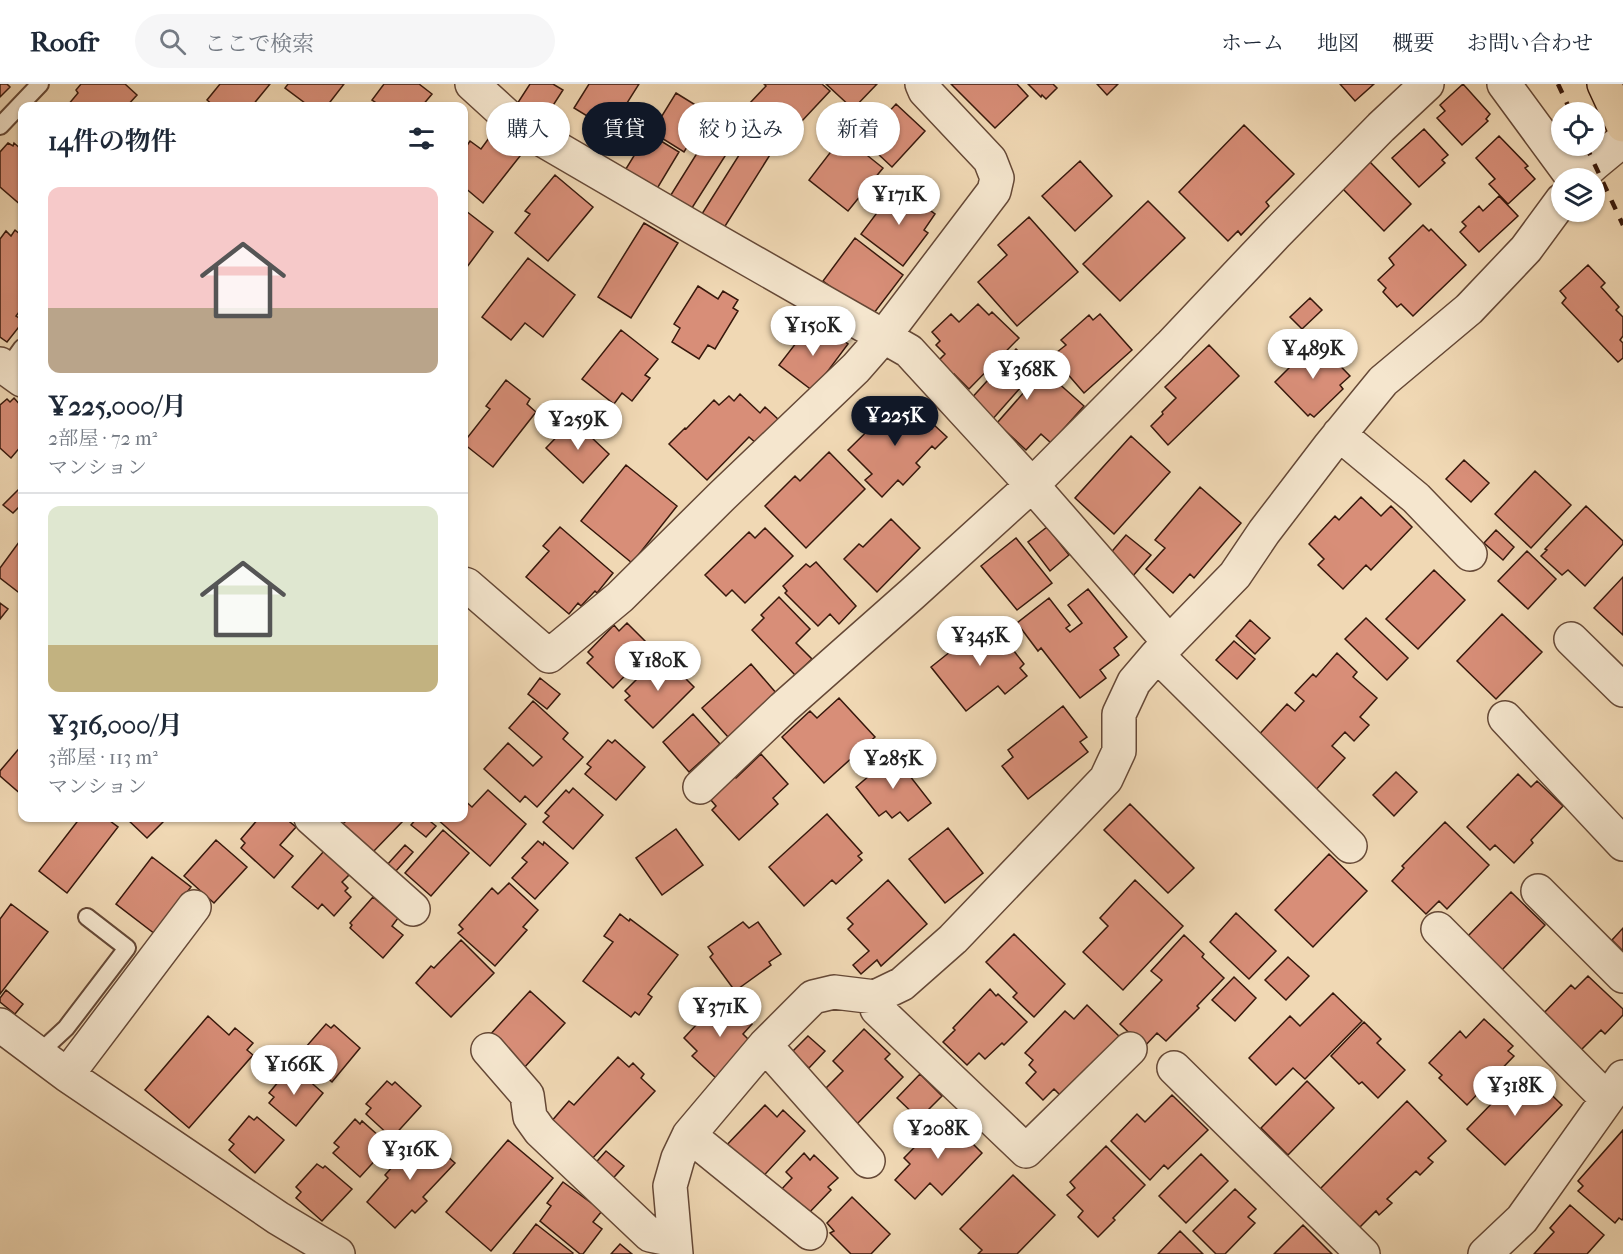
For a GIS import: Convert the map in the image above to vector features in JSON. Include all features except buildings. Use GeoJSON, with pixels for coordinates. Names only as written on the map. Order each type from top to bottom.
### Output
{"type":"FeatureCollection","features":[{"type":"Feature","properties":{"kind":"main road"},"geometry":{"type":"LineString","coordinates":[[1604,84],[1623,125]]}},
{"type":"Feature","properties":{"kind":"street"},"geometry":{"type":"LineString","coordinates":[[472,84],[517,125],[909,351],[1032,485],[1163,648],[1350,846]]}},
{"type":"Feature","properties":{"kind":"street"},"geometry":{"type":"LineString","coordinates":[[468,586],[549,656],[620,597],[856,368],[884,336],[994,191],[997,178],[990,160],[925,92],[922,84]]}},
{"type":"Feature","properties":{"kind":"street"},"geometry":{"type":"LineString","coordinates":[[700,787],[783,708],[1032,485],[1170,346],[1292,217],[1427,84]]}},
{"type":"Feature","properties":{"kind":"street"},"geometry":{"type":"LineString","coordinates":[[1504,84],[1566,168]]}},
{"type":"Feature","properties":{"kind":"street"},"geometry":{"type":"LineString","coordinates":[[1589,168],[1623,140]]}},
{"type":"Feature","properties":{"kind":"street"},"geometry":{"type":"LineString","coordinates":[[675,1247],[670,1186],[678,1158],[689,1135],[765,1045],[813,997],[834,992],[875,997],[902,984],[953,939],[1106,779],[1119,751],[1119,714],[1134,682],[1163,648],[1235,575],[1264,532],[1383,381],[1469,309],[1526,249],[1551,216]]}},
{"type":"Feature","properties":{"kind":"street"},"geometry":{"type":"LineString","coordinates":[[1339,434],[1416,498],[1470,554]]}},
{"type":"Feature","properties":{"kind":"street"},"geometry":{"type":"LineString","coordinates":[[1571,639],[1623,690]]}},
{"type":"Feature","properties":{"kind":"street"},"geometry":{"type":"LineString","coordinates":[[1505,718],[1623,844]]}},
{"type":"Feature","properties":{"kind":"street"},"geometry":{"type":"LineString","coordinates":[[315,822],[413,909]]}},
{"type":"Feature","properties":{"kind":"street"},"geometry":{"type":"LineString","coordinates":[[1538,891],[1623,976]]}},
{"type":"Feature","properties":{"kind":"street"},"geometry":{"type":"LineString","coordinates":[[67,1074],[194,908]]}},
{"type":"Feature","properties":{"kind":"street"},"geometry":{"type":"LineString","coordinates":[[1438,929],[1615,1088],[1522,1219],[1485,1254]]}},
{"type":"Feature","properties":{"kind":"street"},"geometry":{"type":"LineString","coordinates":[[875,997],[878,1009],[1026,1151],[1130,1049]]}},
{"type":"Feature","properties":{"kind":"street"},"geometry":{"type":"LineString","coordinates":[[0,1025],[67,1074],[278,1218],[338,1254]]}},
{"type":"Feature","properties":{"kind":"street"},"geometry":{"type":"LineString","coordinates":[[765,1045],[868,1161]]}},
{"type":"Feature","properties":{"kind":"street"},"geometry":{"type":"LineString","coordinates":[[488,1050],[526,1095],[530,1117],[540,1131],[650,1235],[675,1247]]}},
{"type":"Feature","properties":{"kind":"street"},"geometry":{"type":"LineString","coordinates":[[1174,1068],[1363,1254]]}},
{"type":"Feature","properties":{"kind":"street"},"geometry":{"type":"LineString","coordinates":[[689,1135],[810,1233]]}},
{"type":"Feature","properties":{"kind":"lane"},"geometry":{"type":"LineString","coordinates":[[23,102],[40,84]]}},
{"type":"Feature","properties":{"kind":"lane"},"geometry":{"type":"LineString","coordinates":[[0,126],[18,107]]}},
{"type":"Feature","properties":{"kind":"lane"},"geometry":{"type":"LineString","coordinates":[[39,1053],[66,1028],[127,948],[87,917]]}},
{"type":"Feature","properties":{"kind":"railway"},"geometry":{"type":"LineString","coordinates":[[1558,84],[1566,102]]}},
{"type":"Feature","properties":{"kind":"railway"},"geometry":{"type":"LineString","coordinates":[[1591,156],[1623,225]]}}]}
